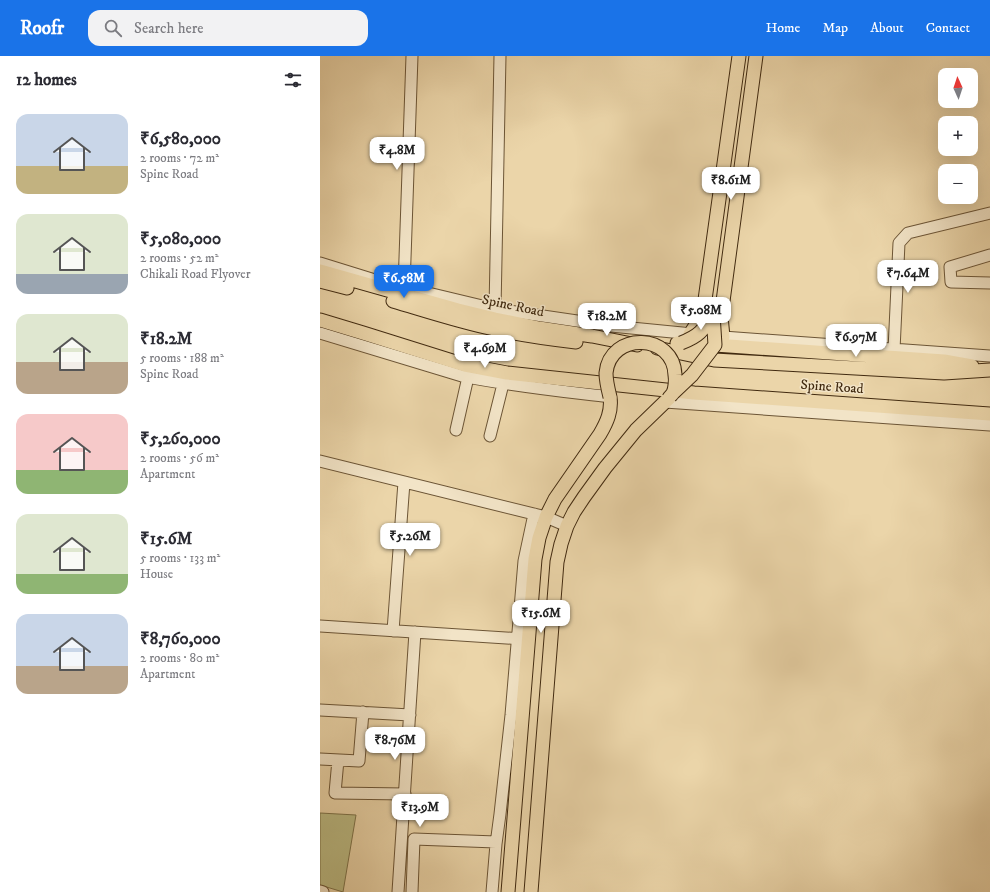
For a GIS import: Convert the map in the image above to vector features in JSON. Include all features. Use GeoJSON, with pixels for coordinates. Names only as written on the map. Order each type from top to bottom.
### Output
{"type":"FeatureCollection","features":[{"type":"Feature","properties":{"kind":"main road"},"geometry":{"type":"LineString","coordinates":[[690,334],[703,314],[739,56]]}},
{"type":"Feature","properties":{"kind":"main road"},"geometry":{"type":"LineString","coordinates":[[719,341],[713,314],[748,56]]}},
{"type":"Feature","properties":{"kind":"main road"},"geometry":{"type":"LineString","coordinates":[[531,892],[558,562],[561,544],[567,526],[577,507],[605,468],[636,430],[692,375],[719,341],[721,316],[756,56]]}},
{"type":"Feature","properties":{"kind":"main road","name":"Spine Road"},"geometry":{"type":"LineString","coordinates":[[320,271],[458,310],[495,314],[539,328],[592,336],[714,360],[944,373],[990,369]]}},
{"type":"Feature","properties":{"kind":"main road"},"geometry":{"type":"LineString","coordinates":[[320,281],[493,329],[538,338],[622,347]]}},
{"type":"Feature","properties":{"kind":"main road"},"geometry":{"type":"LineString","coordinates":[[681,343],[690,340],[704,328],[713,314]]}},
{"type":"Feature","properties":{"kind":"main road","name":"Spine Road"},"geometry":{"type":"LineString","coordinates":[[320,320],[466,366],[507,373],[694,393],[990,414]]}},
{"type":"Feature","properties":{"kind":"main road"},"geometry":{"type":"LineString","coordinates":[[508,892],[523,639],[539,538],[540,515],[555,499],[603,430],[610,409],[610,397],[606,380],[608,367],[613,356],[622,347],[634,342],[681,343],[719,341],[944,361],[990,369]]}},
{"type":"Feature","properties":{"kind":"main road"},"geometry":{"type":"LineString","coordinates":[[647,342],[664,351],[672,361],[675,379],[669,398]]}},
{"type":"Feature","properties":{"kind":"street"},"geometry":{"type":"LineString","coordinates":[[404,287],[412,56]]}},
{"type":"Feature","properties":{"kind":"street"},"geometry":{"type":"LineString","coordinates":[[495,314],[500,56]]}},
{"type":"Feature","properties":{"kind":"street"},"geometry":{"type":"LineString","coordinates":[[894,350],[899,243],[908,233],[990,213]]}},
{"type":"Feature","properties":{"kind":"street"},"geometry":{"type":"LineString","coordinates":[[990,255],[950,267],[951,282],[990,283]]}},
{"type":"Feature","properties":{"kind":"street","name":"Spine Road"},"geometry":{"type":"LineString","coordinates":[[320,263],[495,314],[690,334],[719,341],[990,356]]}},
{"type":"Feature","properties":{"kind":"street"},"geometry":{"type":"LineString","coordinates":[[320,333],[468,377],[503,384],[610,397]]}},
{"type":"Feature","properties":{"kind":"street"},"geometry":{"type":"LineString","coordinates":[[456,430],[468,377]]}},
{"type":"Feature","properties":{"kind":"street"},"geometry":{"type":"LineString","coordinates":[[490,436],[503,384]]}},
{"type":"Feature","properties":{"kind":"street","name":"Spine Road"},"geometry":{"type":"LineString","coordinates":[[669,398],[990,425]]}},
{"type":"Feature","properties":{"kind":"street"},"geometry":{"type":"LineString","coordinates":[[320,461],[540,515],[567,526]]}},
{"type":"Feature","properties":{"kind":"street"},"geometry":{"type":"LineString","coordinates":[[393,631],[404,482]]}},
{"type":"Feature","properties":{"kind":"street"},"geometry":{"type":"LineString","coordinates":[[320,626],[523,639],[508,743],[496,842],[492,892]]}},
{"type":"Feature","properties":{"kind":"street"},"geometry":{"type":"LineString","coordinates":[[398,892],[415,632]]}},
{"type":"Feature","properties":{"kind":"street"},"geometry":{"type":"LineString","coordinates":[[320,710],[410,715]]}},
{"type":"Feature","properties":{"kind":"street"},"geometry":{"type":"LineString","coordinates":[[320,759],[359,761],[363,712]]}},
{"type":"Feature","properties":{"kind":"street"},"geometry":{"type":"LineString","coordinates":[[338,760],[335,793],[405,794]]}},
{"type":"Feature","properties":{"kind":"street"},"geometry":{"type":"LineString","coordinates":[[412,892],[414,839],[496,842]]}},
{"type":"Feature","properties":{"kind":"green space"},"geometry":{"type":"Polygon","coordinates":[[[320,813],[356,815],[343,892],[320,885],[320,813]]]}}]}
